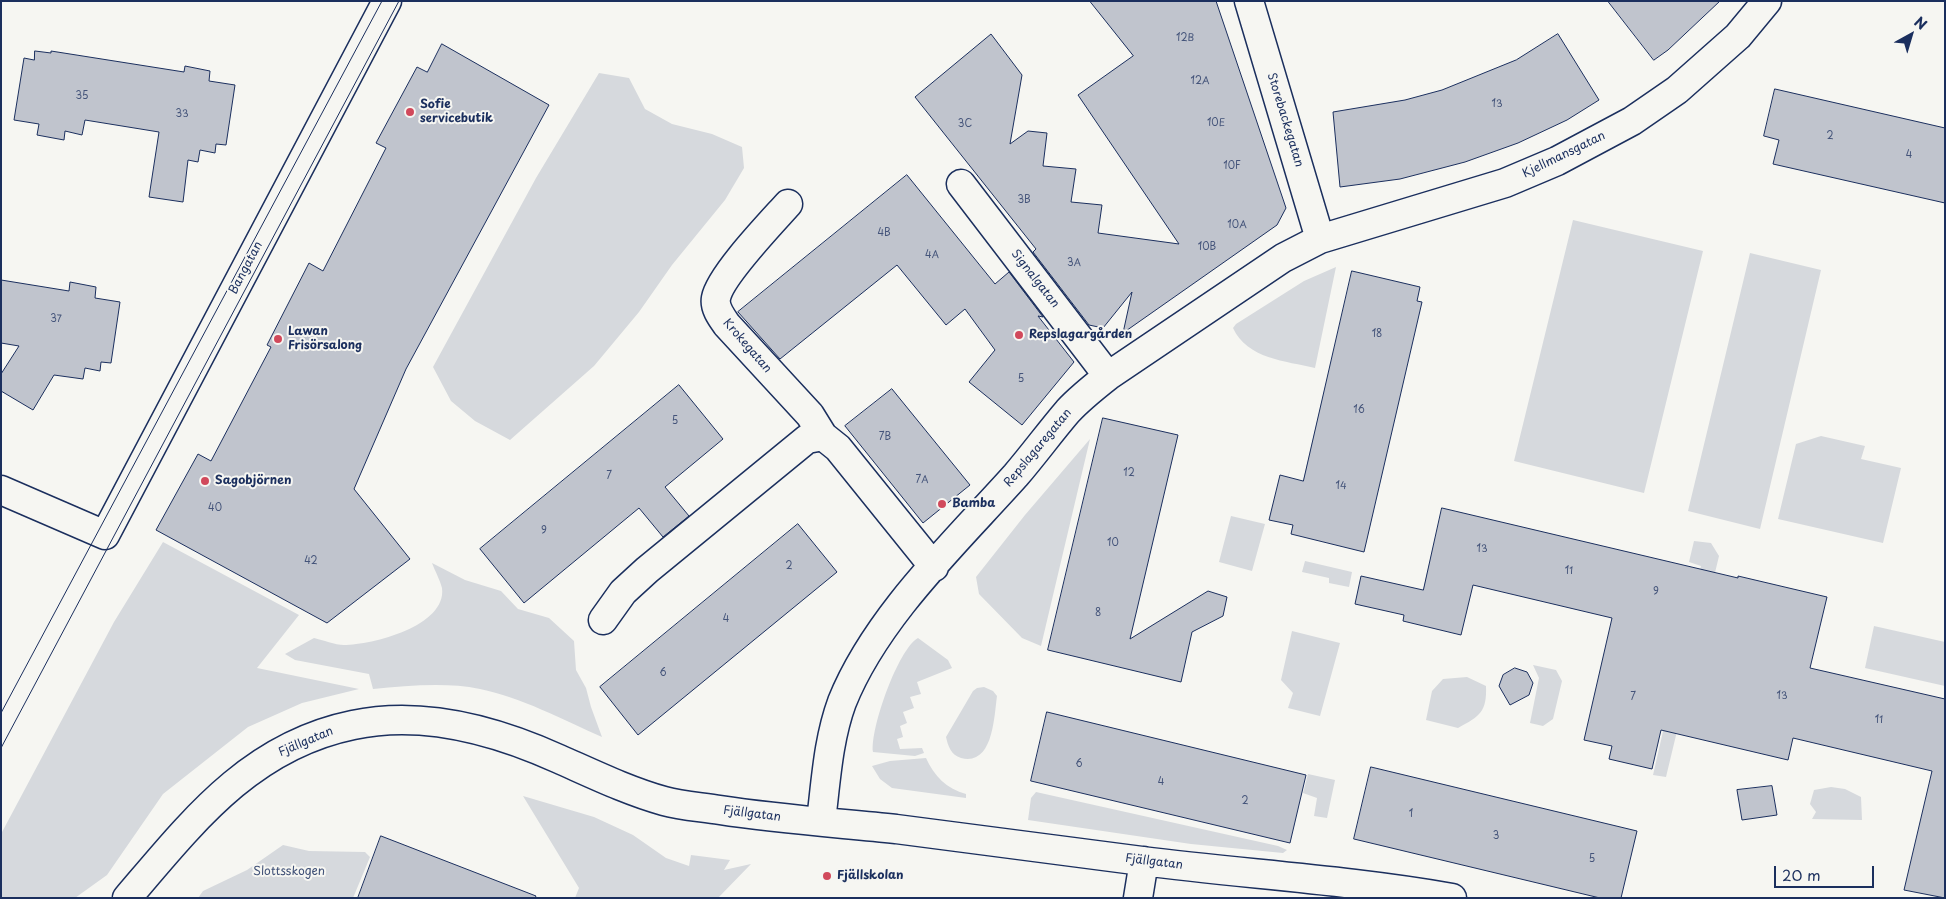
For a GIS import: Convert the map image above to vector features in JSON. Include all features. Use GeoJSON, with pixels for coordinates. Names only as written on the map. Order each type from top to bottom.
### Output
{"type":"FeatureCollection","features":[{"type":"Feature","properties":{"kind":"street","name":"Bangatan"},"geometry":{"type":"LineString","coordinates":[[1,490],[105,535],[387,1]]}},
{"type":"Feature","properties":{"kind":"street","name":"Storebackegatan"},"geometry":{"type":"LineString","coordinates":[[1249,1],[1320,239]]}},
{"type":"Feature","properties":{"kind":"street","name":"Kjellmansgatan"},"geometry":{"type":"LineString","coordinates":[[1320,239],[1505,182],[1556,161],[1632,121],[1677,90],[1738,36],[1767,1]]}},
{"type":"Feature","properties":{"kind":"street","name":"Signalgatan"},"geometry":{"type":"LineString","coordinates":[[961,184],[1108,376]]}},
{"type":"Feature","properties":{"kind":"street","name":"Krokegatan"},"geometry":{"type":"LineString","coordinates":[[788,204],[719,287],[715,300],[718,311],[728,325],[810,415],[823,436],[838,448],[934,567]]}},
{"type":"Feature","properties":{"kind":"street","name":"Repslagaregatan"},"geometry":{"type":"LineString","coordinates":[[821,821],[833,733],[843,701],[870,650],[901,606],[934,567],[1038,450],[1068,411],[1108,376],[1283,258],[1320,239]]}},
{"type":"Feature","properties":{"kind":"street"},"geometry":{"type":"LineString","coordinates":[[603,620],[623,592],[646,570],[807,439],[823,436]]}},
{"type":"Feature","properties":{"kind":"street","name":"Fjällgatan"},"geometry":{"type":"LineString","coordinates":[[127,898],[208,806],[251,769],[299,742],[325,731],[379,721],[440,721],[473,728],[509,739],[603,779],[666,802],[749,814],[987,840],[1144,862],[1376,886],[1452,898]]}},
{"type":"Feature","properties":{"kind":"street"},"geometry":{"type":"LineString","coordinates":[[1138,898],[1144,862]]}},
{"type":"Feature","properties":{"kind":"green space"},"geometry":{"type":"Polygon","coordinates":[[[599,73],[629,78],[645,109],[672,124],[712,134],[742,147],[744,168],[725,200],[672,265],[639,312],[594,366],[510,440],[475,421],[451,401],[433,367],[536,178],[599,73]]]}},
{"type":"Feature","properties":{"kind":"green space"},"geometry":{"type":"Polygon","coordinates":[[[1573,220],[1703,251],[1644,493],[1514,461],[1573,220]]]}},
{"type":"Feature","properties":{"kind":"green space"},"geometry":{"type":"Polygon","coordinates":[[[1750,253],[1821,270],[1760,529],[1688,511],[1750,253]]]}},
{"type":"Feature","properties":{"kind":"green space"},"geometry":{"type":"Polygon","coordinates":[[[1336,267],[1315,368],[1268,357],[1257,352],[1239,338],[1233,328],[1236,324],[1304,281],[1336,267]]]}},
{"type":"Feature","properties":{"kind":"green space"},"geometry":{"type":"Polygon","coordinates":[[[1821,436],[1865,446],[1861,459],[1901,468],[1883,543],[1778,519],[1796,444],[1821,436]]]}},
{"type":"Feature","properties":{"kind":"green space"},"geometry":{"type":"Polygon","coordinates":[[[1090,439],[1041,646],[1022,638],[979,594],[976,577],[1025,515],[1090,439]]]}},
{"type":"Feature","properties":{"kind":"green space"},"geometry":{"type":"Polygon","coordinates":[[[1231,516],[1265,524],[1252,571],[1219,562],[1231,516]]]}},
{"type":"Feature","properties":{"kind":"green space"},"geometry":{"type":"Polygon","coordinates":[[[1694,541],[1711,543],[1719,556],[1666,777],[1653,775],[1701,566],[1689,562],[1694,541]]]}},
{"type":"Feature","properties":{"kind":"green space"},"geometry":{"type":"Polygon","coordinates":[[[163,542],[299,615],[257,668],[359,689],[302,703],[248,727],[163,794],[107,875],[75,898],[1,898],[1,834],[114,622],[163,542]]]}},
{"type":"Feature","properties":{"kind":"green space"},"geometry":{"type":"Polygon","coordinates":[[[1305,561],[1352,572],[1349,587],[1329,583],[1329,578],[1302,572],[1305,561]]]}},
{"type":"Feature","properties":{"kind":"green space"},"geometry":{"type":"Polygon","coordinates":[[[432,563],[465,580],[501,591],[518,609],[549,618],[574,641],[576,670],[586,688],[602,737],[511,697],[480,689],[440,685],[373,689],[369,674],[295,660],[285,654],[314,638],[340,645],[356,644],[389,637],[421,623],[433,613],[440,601],[442,588],[432,563]]]}},
{"type":"Feature","properties":{"kind":"green space"},"geometry":{"type":"Polygon","coordinates":[[[1874,626],[1945,642],[1945,686],[1865,668],[1874,626]]]}},
{"type":"Feature","properties":{"kind":"green space"},"geometry":{"type":"Polygon","coordinates":[[[1292,631],[1340,643],[1320,716],[1288,708],[1293,693],[1281,680],[1292,631]]]}},
{"type":"Feature","properties":{"kind":"green space"},"geometry":{"type":"Polygon","coordinates":[[[918,638],[948,660],[952,668],[917,682],[921,694],[910,697],[914,708],[903,712],[907,723],[900,726],[903,737],[897,739],[900,749],[922,748],[924,753],[915,756],[873,752],[876,726],[887,690],[902,657],[910,645],[918,638]]]}},
{"type":"Feature","properties":{"kind":"green space"},"geometry":{"type":"Polygon","coordinates":[[[1533,665],[1556,670],[1562,681],[1553,719],[1543,726],[1530,723],[1539,678],[1533,665]]]}},
{"type":"Feature","properties":{"kind":"green space"},"geometry":{"type":"Polygon","coordinates":[[[1467,677],[1486,686],[1485,702],[1481,712],[1458,728],[1426,720],[1432,691],[1443,679],[1467,677]]]}},
{"type":"Feature","properties":{"kind":"green space"},"geometry":{"type":"Polygon","coordinates":[[[984,687],[993,691],[997,696],[990,738],[986,748],[980,755],[972,759],[958,757],[949,747],[946,737],[973,691],[984,687]]]}},
{"type":"Feature","properties":{"kind":"green space"},"geometry":{"type":"Polygon","coordinates":[[[926,758],[933,771],[942,781],[953,789],[966,794],[966,798],[892,788],[880,779],[872,766],[890,761],[926,758]]]}},
{"type":"Feature","properties":{"kind":"green space"},"geometry":{"type":"Polygon","coordinates":[[[1308,774],[1335,780],[1327,818],[1314,816],[1317,798],[1303,793],[1308,774]]]}},
{"type":"Feature","properties":{"kind":"green space"},"geometry":{"type":"Polygon","coordinates":[[[1831,787],[1845,789],[1861,797],[1862,820],[1812,819],[1816,812],[1810,804],[1814,790],[1831,787]]]}},
{"type":"Feature","properties":{"kind":"green space"},"geometry":{"type":"Polygon","coordinates":[[[1036,792],[1278,846],[1287,850],[1283,853],[1191,844],[1028,820],[1031,798],[1036,792]]]}},
{"type":"Feature","properties":{"kind":"green space"},"geometry":{"type":"Polygon","coordinates":[[[523,796],[594,817],[633,835],[666,858],[689,866],[691,855],[730,860],[724,870],[751,864],[718,898],[575,898],[579,888],[523,796]]]}},
{"type":"Feature","properties":{"kind":"green space","name":"Slottsskogen"},"geometry":{"type":"Polygon","coordinates":[[[283,845],[309,851],[365,852],[370,857],[353,898],[198,898],[203,891],[247,870],[283,845]]]}},
{"type":"Feature","properties":{"kind":"building"},"geometry":{"type":"Polygon","coordinates":[[[1090,1],[1216,1],[1286,208],[1277,225],[1123,333],[1132,292],[1103,328],[1089,325],[1033,252],[1036,249],[915,97],[991,34],[1022,75],[1010,144],[1028,131],[1047,133],[1043,166],[1076,169],[1071,202],[1102,205],[1098,233],[1179,244],[1078,95],[1133,56],[1090,1]]]}},
{"type":"Feature","properties":{"kind":"building"},"geometry":{"type":"Polygon","coordinates":[[[1608,1],[1720,1],[1668,50],[1654,60],[1608,1]]]}},
{"type":"Feature","properties":{"kind":"building"},"geometry":{"type":"Polygon","coordinates":[[[1558,34],[1599,100],[1567,120],[1518,143],[1465,162],[1400,179],[1340,187],[1333,112],[1405,100],[1442,90],[1516,60],[1558,34]]]}},
{"type":"Feature","properties":{"kind":"building"},"geometry":{"type":"Polygon","coordinates":[[[442,44],[549,105],[406,369],[354,489],[410,559],[327,623],[156,530],[198,454],[211,461],[271,347],[267,345],[309,263],[323,271],[386,148],[376,143],[417,67],[427,72],[442,44]]]}},
{"type":"Feature","properties":{"kind":"building"},"geometry":{"type":"Polygon","coordinates":[[[35,51],[51,53],[51,51],[184,72],[185,66],[210,71],[209,81],[235,85],[226,145],[216,144],[215,153],[200,150],[198,162],[188,160],[183,202],[149,197],[159,132],[85,120],[82,135],[65,131],[64,140],[37,135],[39,124],[14,120],[24,58],[34,60],[35,51]]]}},
{"type":"Feature","properties":{"kind":"building"},"geometry":{"type":"Polygon","coordinates":[[[1775,89],[1945,128],[1945,203],[1773,164],[1779,140],[1764,136],[1775,89]]]}},
{"type":"Feature","properties":{"kind":"building"},"geometry":{"type":"Polygon","coordinates":[[[907,175],[995,284],[1009,272],[1043,317],[1038,316],[1074,362],[1022,425],[969,382],[995,350],[965,309],[946,325],[897,265],[780,359],[738,312],[907,175]]]}},
{"type":"Feature","properties":{"kind":"building"},"geometry":{"type":"Polygon","coordinates":[[[1352,271],[1420,287],[1417,301],[1422,302],[1364,552],[1291,534],[1293,525],[1269,520],[1280,475],[1303,481],[1352,271]]]}},
{"type":"Feature","properties":{"kind":"building"},"geometry":{"type":"Polygon","coordinates":[[[1,280],[69,291],[70,282],[96,287],[95,298],[120,302],[111,363],[101,362],[100,371],[85,368],[83,379],[54,375],[33,410],[1,391],[1,374],[19,346],[1,343],[1,280]]]}},
{"type":"Feature","properties":{"kind":"building"},"geometry":{"type":"Polygon","coordinates":[[[679,385],[723,439],[665,487],[689,516],[663,537],[639,508],[524,603],[480,549],[679,385]]]}},
{"type":"Feature","properties":{"kind":"building"},"geometry":{"type":"Polygon","coordinates":[[[892,389],[970,485],[923,523],[845,426],[892,389]]]}},
{"type":"Feature","properties":{"kind":"building"},"geometry":{"type":"Polygon","coordinates":[[[1103,418],[1178,435],[1130,639],[1208,591],[1227,597],[1223,616],[1192,632],[1181,682],[1048,650],[1103,418]]]}},
{"type":"Feature","properties":{"kind":"building"},"geometry":{"type":"Polygon","coordinates":[[[1442,508],[1738,578],[1738,576],[1827,597],[1810,668],[1945,699],[1945,898],[1904,890],[1932,771],[1793,738],[1788,760],[1661,730],[1652,769],[1609,759],[1612,746],[1584,740],[1612,618],[1473,585],[1461,635],[1403,621],[1404,615],[1355,604],[1361,576],[1423,590],[1442,508]]]}},
{"type":"Feature","properties":{"kind":"building"},"geometry":{"type":"Polygon","coordinates":[[[798,524],[837,572],[638,735],[600,687],[798,524]]]}},
{"type":"Feature","properties":{"kind":"building"},"geometry":{"type":"Polygon","coordinates":[[[1515,668],[1527,672],[1533,683],[1529,695],[1510,705],[1499,686],[1503,675],[1515,668]]]}},
{"type":"Feature","properties":{"kind":"building"},"geometry":{"type":"Polygon","coordinates":[[[1047,712],[1306,775],[1290,843],[1031,781],[1047,712]]]}},
{"type":"Feature","properties":{"kind":"building"},"geometry":{"type":"Polygon","coordinates":[[[1371,767],[1637,831],[1621,898],[1600,898],[1354,839],[1371,767]]]}},
{"type":"Feature","properties":{"kind":"building"},"geometry":{"type":"Polygon","coordinates":[[[1772,786],[1777,815],[1742,820],[1737,790],[1772,786]]]}},
{"type":"Feature","properties":{"kind":"building"},"geometry":{"type":"Polygon","coordinates":[[[381,836],[536,896],[535,898],[358,898],[381,836]]]}},
{"type":"Feature","properties":{"kind":"tram line"},"geometry":{"type":"LineString","coordinates":[[1,713],[382,1]]}},
{"type":"Feature","properties":{"kind":"tram line"},"geometry":{"type":"LineString","coordinates":[[1,748],[399,1]]}},
{"type":"Feature","properties":{"kind":"place","name":"Sofie servicebutik"},"geometry":{"type":"Point","coordinates":[410,112]}},
{"type":"Feature","properties":{"kind":"place","name":"Repslagargården"},"geometry":{"type":"Point","coordinates":[1019,335]}},
{"type":"Feature","properties":{"kind":"place","name":"Lawan Frisörsalong"},"geometry":{"type":"Point","coordinates":[278,339]}},
{"type":"Feature","properties":{"kind":"place","name":"Sagobjörnen"},"geometry":{"type":"Point","coordinates":[205,481]}},
{"type":"Feature","properties":{"kind":"place","name":"Bamba"},"geometry":{"type":"Point","coordinates":[942,504]}},
{"type":"Feature","properties":{"kind":"place","name":"Fjällskolan"},"geometry":{"type":"Point","coordinates":[827,876]}}]}
